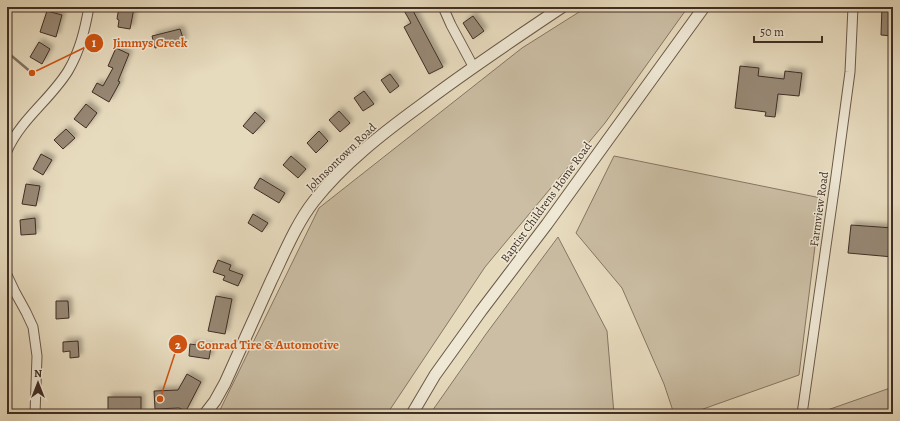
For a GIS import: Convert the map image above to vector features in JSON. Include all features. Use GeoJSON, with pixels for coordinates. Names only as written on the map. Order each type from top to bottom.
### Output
{"type":"FeatureCollection","features":[{"type":"Feature","properties":{"kind":"street"},"geometry":{"type":"LineString","coordinates":[[7,151],[13,138],[24,122],[68,71],[79,50],[89,7]]}},
{"type":"Feature","properties":{"kind":"street"},"geometry":{"type":"LineString","coordinates":[[443,7],[473,66]]}},
{"type":"Feature","properties":{"kind":"street","name":"Johnsontown Road"},"geometry":{"type":"LineString","coordinates":[[205,414],[215,401],[225,383],[285,250],[314,201],[354,159],[386,131],[473,66],[562,7]]}},
{"type":"Feature","properties":{"kind":"street","name":"Baptist Childrens Home Road"},"geometry":{"type":"LineString","coordinates":[[412,414],[435,375],[547,224],[704,7]]}},
{"type":"Feature","properties":{"kind":"street","name":"Farmview Road"},"geometry":{"type":"LineString","coordinates":[[802,414],[848,86],[853,7]]}},
{"type":"Feature","properties":{"kind":"street"},"geometry":{"type":"LineString","coordinates":[[7,275],[33,327],[37,356],[35,414]]}},
{"type":"Feature","properties":{"kind":"shaded area"},"geometry":{"type":"Polygon","coordinates":[[[587,7],[688,7],[605,123],[485,267],[387,414],[218,414],[319,208],[522,48],[587,7]]]}},
{"type":"Feature","properties":{"kind":"shaded area"},"geometry":{"type":"Polygon","coordinates":[[[614,156],[821,198],[799,375],[689,414],[674,414],[664,384],[622,288],[576,233],[614,156]]]}},
{"type":"Feature","properties":{"kind":"shaded area"},"geometry":{"type":"Polygon","coordinates":[[[558,237],[607,331],[614,414],[430,414],[486,334],[558,237]]]}},
{"type":"Feature","properties":{"kind":"shaded area"},"geometry":{"type":"Polygon","coordinates":[[[893,387],[893,414],[816,414],[893,387]]]}},
{"type":"Feature","properties":{"kind":"building"},"geometry":{"type":"Polygon","coordinates":[[[119,7],[134,8],[130,29],[118,27],[119,20],[117,19],[119,7]]]}},
{"type":"Feature","properties":{"kind":"building"},"geometry":{"type":"Polygon","coordinates":[[[402,7],[411,7],[443,67],[429,74],[404,27],[411,23],[402,7]]]}},
{"type":"Feature","properties":{"kind":"building"},"geometry":{"type":"Polygon","coordinates":[[[882,7],[893,7],[893,36],[881,35],[882,7]]]}},
{"type":"Feature","properties":{"kind":"building"},"geometry":{"type":"Polygon","coordinates":[[[47,11],[62,15],[56,37],[40,32],[47,11]]]}},
{"type":"Feature","properties":{"kind":"building"},"geometry":{"type":"Polygon","coordinates":[[[473,16],[484,31],[473,39],[463,23],[473,16]]]}},
{"type":"Feature","properties":{"kind":"building"},"geometry":{"type":"Polygon","coordinates":[[[180,29],[184,41],[155,48],[152,36],[180,29]]]}},
{"type":"Feature","properties":{"kind":"building"},"geometry":{"type":"Polygon","coordinates":[[[39,42],[50,49],[42,64],[30,57],[39,42]]]}},
{"type":"Feature","properties":{"kind":"building"},"geometry":{"type":"Polygon","coordinates":[[[116,48],[129,54],[118,81],[120,82],[109,102],[92,92],[97,83],[103,86],[113,68],[108,66],[116,48]]]}},
{"type":"Feature","properties":{"kind":"building"},"geometry":{"type":"Polygon","coordinates":[[[740,66],[759,68],[758,76],[784,79],[785,71],[802,73],[799,96],[778,94],[775,117],[765,116],[766,112],[735,108],[740,66]]]}},
{"type":"Feature","properties":{"kind":"building"},"geometry":{"type":"Polygon","coordinates":[[[390,74],[399,86],[390,93],[381,80],[390,74]]]}},
{"type":"Feature","properties":{"kind":"building"},"geometry":{"type":"Polygon","coordinates":[[[364,91],[374,104],[363,111],[354,98],[364,91]]]}},
{"type":"Feature","properties":{"kind":"building"},"geometry":{"type":"Polygon","coordinates":[[[86,104],[97,113],[86,128],[74,119],[86,104]]]}},
{"type":"Feature","properties":{"kind":"building"},"geometry":{"type":"Polygon","coordinates":[[[339,111],[350,123],[340,132],[329,120],[339,111]]]}},
{"type":"Feature","properties":{"kind":"building"},"geometry":{"type":"Polygon","coordinates":[[[255,112],[265,121],[253,134],[243,126],[255,112]]]}},
{"type":"Feature","properties":{"kind":"building"},"geometry":{"type":"Polygon","coordinates":[[[66,129],[75,138],[63,149],[54,140],[66,129]]]}},
{"type":"Feature","properties":{"kind":"building"},"geometry":{"type":"Polygon","coordinates":[[[319,131],[328,141],[316,153],[307,143],[319,131]]]}},
{"type":"Feature","properties":{"kind":"building"},"geometry":{"type":"Polygon","coordinates":[[[41,154],[52,160],[43,175],[33,169],[41,154]]]}},
{"type":"Feature","properties":{"kind":"building"},"geometry":{"type":"Polygon","coordinates":[[[291,156],[306,169],[298,178],[283,165],[291,156]]]}},
{"type":"Feature","properties":{"kind":"building"},"geometry":{"type":"Polygon","coordinates":[[[260,178],[285,193],[279,203],[254,188],[260,178]]]}},
{"type":"Feature","properties":{"kind":"building"},"geometry":{"type":"Polygon","coordinates":[[[26,184],[40,186],[36,206],[22,204],[26,184]]]}},
{"type":"Feature","properties":{"kind":"building"},"geometry":{"type":"Polygon","coordinates":[[[253,214],[268,223],[262,232],[248,223],[253,214]]]}},
{"type":"Feature","properties":{"kind":"building"},"geometry":{"type":"Polygon","coordinates":[[[35,218],[36,234],[21,235],[20,220],[35,218]]]}},
{"type":"Feature","properties":{"kind":"building"},"geometry":{"type":"Polygon","coordinates":[[[851,225],[893,228],[893,257],[848,253],[851,225]]]}},
{"type":"Feature","properties":{"kind":"building"},"geometry":{"type":"Polygon","coordinates":[[[218,260],[231,265],[229,270],[243,275],[238,286],[223,280],[225,276],[213,272],[218,260]]]}},
{"type":"Feature","properties":{"kind":"building"},"geometry":{"type":"Polygon","coordinates":[[[216,296],[232,299],[225,334],[208,331],[216,296]]]}},
{"type":"Feature","properties":{"kind":"building"},"geometry":{"type":"Polygon","coordinates":[[[56,301],[68,301],[69,318],[56,319],[56,301]]]}},
{"type":"Feature","properties":{"kind":"building"},"geometry":{"type":"Polygon","coordinates":[[[78,341],[79,357],[70,358],[70,351],[63,352],[63,342],[78,341]]]}},
{"type":"Feature","properties":{"kind":"building"},"geometry":{"type":"Polygon","coordinates":[[[190,344],[211,347],[209,359],[189,356],[190,344]]]}},
{"type":"Feature","properties":{"kind":"building"},"geometry":{"type":"Polygon","coordinates":[[[187,374],[201,382],[186,411],[179,408],[155,409],[154,391],[178,390],[187,374]]]}},
{"type":"Feature","properties":{"kind":"building"},"geometry":{"type":"Polygon","coordinates":[[[108,397],[141,397],[141,414],[108,414],[108,397]]]}},
{"type":"Feature","properties":{"kind":"waterway"},"geometry":{"type":"LineString","coordinates":[[7,52],[32,73]]}},
{"type":"Feature","properties":{"kind":"place","name":"Jimmys Creek"},"geometry":{"type":"Point","coordinates":[32,73]}},
{"type":"Feature","properties":{"kind":"place","name":"Conrad Tire & Automotive"},"geometry":{"type":"Point","coordinates":[160,399]}}]}
